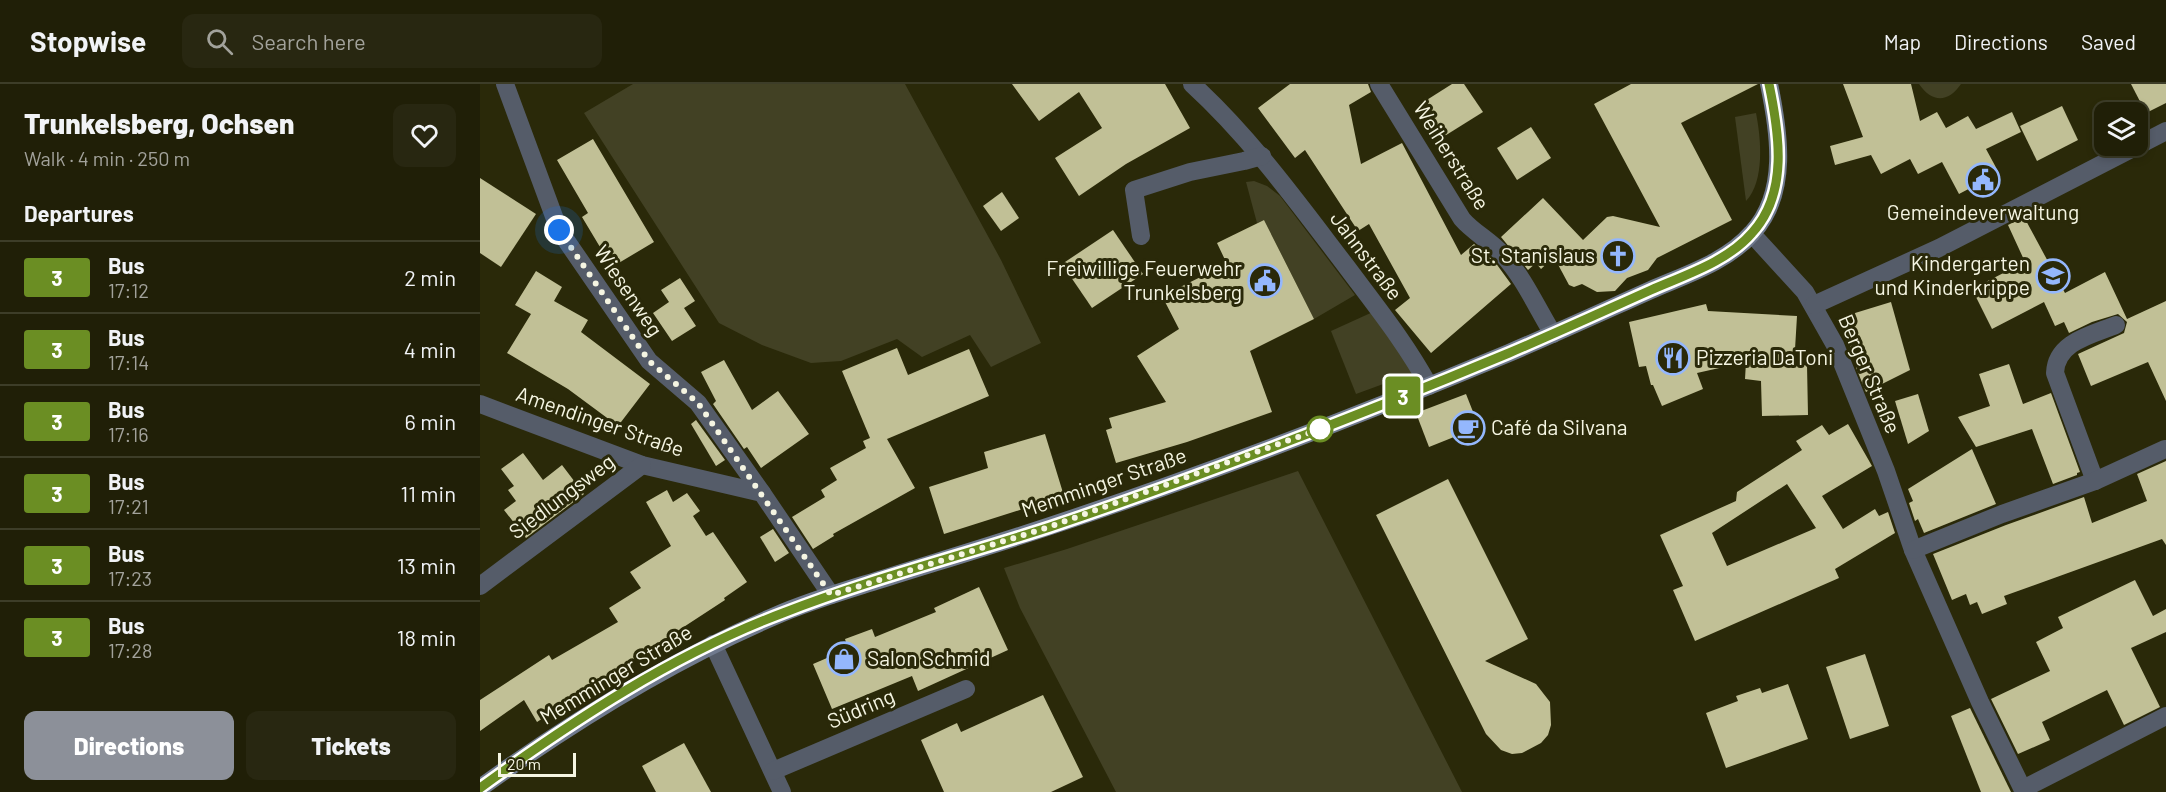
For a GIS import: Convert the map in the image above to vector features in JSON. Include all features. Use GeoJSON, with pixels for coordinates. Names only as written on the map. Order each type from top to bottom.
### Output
{"type":"FeatureCollection","features":[{"type":"Feature","properties":{"kind":"street","name":"Wiesenweg"},"geometry":{"type":"LineString","coordinates":[[505,84],[559,230],[649,361],[698,403],[762,494]]}},
{"type":"Feature","properties":{"kind":"street","name":"Jahnstraße"},"geometry":{"type":"LineString","coordinates":[[1192,84],[1262,156],[1370,297],[1418,365],[1429,386]]}},
{"type":"Feature","properties":{"kind":"street","name":"Weiherstraße"},"geometry":{"type":"LineString","coordinates":[[1379,84],[1462,219],[1472,231],[1488,241],[1504,256],[1520,277],[1552,334]]}},
{"type":"Feature","properties":{"kind":"street","name":"Memminger Straße"},"geometry":{"type":"LineString","coordinates":[[480,788],[520,759],[620,695],[713,644],[779,614],[831,595],[1049,527],[1280,445],[1552,334],[1725,256],[1752,234],[1760,224],[1770,203],[1778,166],[1775,115],[1769,84]]}},
{"type":"Feature","properties":{"kind":"street"},"geometry":{"type":"LineString","coordinates":[[1814,305],[1939,248],[2166,131]]}},
{"type":"Feature","properties":{"kind":"street"},"geometry":{"type":"LineString","coordinates":[[1141,236],[1134,190],[1190,172],[1244,162],[1262,156]]}},
{"type":"Feature","properties":{"kind":"street","name":"Berger Straße"},"geometry":{"type":"LineString","coordinates":[[1752,234],[1794,278],[1814,305],[1834,345],[1882,461],[1913,550],[1980,702],[2024,790]]}},
{"type":"Feature","properties":{"kind":"street"},"geometry":{"type":"LineString","coordinates":[[2096,481],[2055,373],[2055,363],[2060,354],[2077,341],[2116,325]]}},
{"type":"Feature","properties":{"kind":"street","name":"Amendinger Straße"},"geometry":{"type":"LineString","coordinates":[[480,404],[642,465],[762,494]]}},
{"type":"Feature","properties":{"kind":"street"},"geometry":{"type":"LineString","coordinates":[[1913,550],[2002,514],[2096,481],[2165,449]]}},
{"type":"Feature","properties":{"kind":"street","name":"Siedlungsweg"},"geometry":{"type":"LineString","coordinates":[[480,586],[642,465]]}},
{"type":"Feature","properties":{"kind":"street"},"geometry":{"type":"LineString","coordinates":[[762,494],[831,595]]}},
{"type":"Feature","properties":{"kind":"street"},"geometry":{"type":"LineString","coordinates":[[713,644],[782,792]]}},
{"type":"Feature","properties":{"kind":"street","name":"Südring"},"geometry":{"type":"LineString","coordinates":[[773,771],[966,689]]}},
{"type":"Feature","properties":{"kind":"street"},"geometry":{"type":"LineString","coordinates":[[2024,790],[2166,716]]}},
{"type":"Feature","properties":{"kind":"shaded area"},"geometry":{"type":"Polygon","coordinates":[[[633,84],[905,84],[1001,260],[1041,343],[991,367],[970,335],[922,357],[897,339],[841,361],[811,363],[762,345],[719,323],[584,113],[633,84]]]}},
{"type":"Feature","properties":{"kind":"shaded area"},"geometry":{"type":"Polygon","coordinates":[[[1919,84],[1961,84],[1951,95],[1940,98],[1929,95],[1919,84]]]}},
{"type":"Feature","properties":{"kind":"shaded area"},"geometry":{"type":"Polygon","coordinates":[[[1756,113],[1760,147],[1759,171],[1752,193],[1746,201],[1735,117],[1756,113]]]}},
{"type":"Feature","properties":{"kind":"shaded area"},"geometry":{"type":"Polygon","coordinates":[[[1254,181],[1267,186],[1280,196],[1355,295],[1314,319],[1264,220],[1257,223],[1246,182],[1254,181]]]}},
{"type":"Feature","properties":{"kind":"shaded area"},"geometry":{"type":"Polygon","coordinates":[[[1375,311],[1416,372],[1356,394],[1331,331],[1375,311]]]}},
{"type":"Feature","properties":{"kind":"shaded area"},"geometry":{"type":"Polygon","coordinates":[[[1298,471],[1462,792],[1116,792],[1020,608],[1004,568],[1298,471]]]}},
{"type":"Feature","properties":{"kind":"building"},"geometry":{"type":"Polygon","coordinates":[[[1012,84],[1165,84],[1190,128],[1126,164],[1079,196],[1055,158],[1102,128],[1079,92],[1039,121],[1012,84]]]}},
{"type":"Feature","properties":{"kind":"building"},"geometry":{"type":"Polygon","coordinates":[[[1290,84],[1368,84],[1371,92],[1349,105],[1361,164],[1402,143],[1461,255],[1474,244],[1495,262],[1511,284],[1431,353],[1395,310],[1410,298],[1369,224],[1358,231],[1305,150],[1295,158],[1258,108],[1290,84]]]}},
{"type":"Feature","properties":{"kind":"building"},"geometry":{"type":"Polygon","coordinates":[[[1452,84],[1464,84],[1483,112],[1443,137],[1422,103],[1452,84]]]}},
{"type":"Feature","properties":{"kind":"building"},"geometry":{"type":"Polygon","coordinates":[[[1631,84],[1758,84],[1681,123],[1732,220],[1657,258],[1648,270],[1627,278],[1615,291],[1597,292],[1582,284],[1574,287],[1569,285],[1554,257],[1541,269],[1536,263],[1528,270],[1501,237],[1543,198],[1583,240],[1607,217],[1613,216],[1660,227],[1594,104],[1631,84]]]}},
{"type":"Feature","properties":{"kind":"building"},"geometry":{"type":"Polygon","coordinates":[[[1843,84],[1911,84],[1920,121],[1937,112],[1946,128],[1968,116],[1976,129],[2012,112],[2021,132],[1986,149],[1999,173],[1959,194],[1942,162],[1918,174],[1910,159],[1881,174],[1871,155],[1835,165],[1830,146],[1863,137],[1843,84]]]}},
{"type":"Feature","properties":{"kind":"building"},"geometry":{"type":"Polygon","coordinates":[[[2131,84],[2166,84],[2166,103],[2148,112],[2148,102],[2140,102],[2131,84]]]}},
{"type":"Feature","properties":{"kind":"building"},"geometry":{"type":"Polygon","coordinates":[[[2062,106],[2078,140],[2037,161],[2020,126],[2062,106]]]}},
{"type":"Feature","properties":{"kind":"building"},"geometry":{"type":"Polygon","coordinates":[[[1531,127],[1551,158],[1517,180],[1497,148],[1531,127]]]}},
{"type":"Feature","properties":{"kind":"building"},"geometry":{"type":"Polygon","coordinates":[[[593,139],[654,242],[612,267],[582,217],[588,213],[557,160],[593,139]]]}},
{"type":"Feature","properties":{"kind":"building"},"geometry":{"type":"Polygon","coordinates":[[[480,178],[536,214],[501,267],[480,253],[480,178]]]}},
{"type":"Feature","properties":{"kind":"building"},"geometry":{"type":"Polygon","coordinates":[[[1002,192],[1019,218],[1001,231],[983,206],[1002,192]]]}},
{"type":"Feature","properties":{"kind":"building"},"geometry":{"type":"Polygon","coordinates":[[[2024,217],[2065,293],[2105,272],[2127,319],[2166,301],[2166,401],[2148,362],[2091,386],[2078,354],[2124,333],[2127,322],[2118,314],[2092,322],[2069,333],[2064,322],[2055,326],[2044,302],[1992,329],[1972,289],[2025,262],[2008,225],[2024,217]]]}},
{"type":"Feature","properties":{"kind":"building"},"geometry":{"type":"Polygon","coordinates":[[[1264,220],[1314,319],[1250,351],[1272,412],[1187,442],[1116,463],[1106,430],[1112,428],[1109,418],[1166,402],[1137,356],[1179,329],[1162,296],[1227,264],[1217,243],[1264,220]]]}},
{"type":"Feature","properties":{"kind":"building"},"geometry":{"type":"Polygon","coordinates":[[[1113,230],[1143,274],[1092,308],[1062,264],[1113,230]]]}},
{"type":"Feature","properties":{"kind":"building"},"geometry":{"type":"Polygon","coordinates":[[[536,271],[562,287],[554,301],[588,320],[581,332],[650,384],[618,426],[568,389],[507,353],[531,314],[515,305],[536,271]]]}},
{"type":"Feature","properties":{"kind":"building"},"geometry":{"type":"Polygon","coordinates":[[[680,278],[695,301],[684,308],[696,326],[672,341],[653,313],[669,302],[661,290],[680,278]]]}},
{"type":"Feature","properties":{"kind":"building"},"geometry":{"type":"Polygon","coordinates":[[[1891,302],[1910,370],[1866,392],[1857,370],[1842,317],[1891,302]]]}},
{"type":"Feature","properties":{"kind":"building"},"geometry":{"type":"Polygon","coordinates":[[[1706,304],[1708,311],[1797,316],[1794,366],[1807,365],[1808,415],[1762,416],[1761,381],[1745,379],[1746,362],[1697,373],[1703,389],[1662,406],[1651,385],[1646,366],[1639,367],[1629,322],[1706,304]]]}},
{"type":"Feature","properties":{"kind":"building"},"geometry":{"type":"Polygon","coordinates":[[[897,348],[908,375],[969,349],[989,396],[887,439],[915,488],[833,534],[834,536],[813,549],[792,517],[825,497],[821,490],[837,480],[830,468],[866,448],[863,441],[870,438],[842,371],[897,348]]]}},
{"type":"Feature","properties":{"kind":"building"},"geometry":{"type":"Polygon","coordinates":[[[724,360],[752,410],[778,391],[809,434],[761,468],[747,447],[744,449],[713,404],[716,401],[701,372],[724,360]]]}},
{"type":"Feature","properties":{"kind":"building"},"geometry":{"type":"Polygon","coordinates":[[[2009,364],[2023,404],[2051,393],[2080,472],[2077,475],[2053,484],[2032,429],[1976,447],[1958,417],[1990,406],[1979,374],[2009,364]]]}},
{"type":"Feature","properties":{"kind":"building"},"geometry":{"type":"Polygon","coordinates":[[[1466,394],[1479,427],[1429,447],[1416,413],[1466,394]]]}},
{"type":"Feature","properties":{"kind":"building"},"geometry":{"type":"Polygon","coordinates":[[[1918,394],[1929,431],[1908,444],[1895,401],[1918,394]]]}},
{"type":"Feature","properties":{"kind":"building"},"geometry":{"type":"Polygon","coordinates":[[[696,420],[725,460],[716,466],[691,424],[696,420]]]}},
{"type":"Feature","properties":{"kind":"building"},"geometry":{"type":"Polygon","coordinates":[[[1848,424],[1872,466],[1822,496],[1843,529],[1875,509],[1879,516],[1888,512],[1895,533],[1835,569],[1839,578],[1695,641],[1673,590],[1683,586],[1660,535],[1736,501],[1737,492],[1802,450],[1796,441],[1822,425],[1829,435],[1848,424]],[[1787,484],[1712,533],[1727,566],[1816,528],[1787,484]]]}},
{"type":"Feature","properties":{"kind":"building"},"geometry":{"type":"Polygon","coordinates":[[[1045,434],[1064,496],[944,534],[929,487],[988,468],[984,452],[1045,434]]]}},
{"type":"Feature","properties":{"kind":"building"},"geometry":{"type":"Polygon","coordinates":[[[1972,449],[1996,504],[1924,533],[1918,519],[1915,521],[1909,503],[1913,501],[1908,489],[1972,449]]]}},
{"type":"Feature","properties":{"kind":"building"},"geometry":{"type":"Polygon","coordinates":[[[523,453],[543,480],[562,465],[584,494],[526,538],[504,510],[516,501],[508,490],[514,486],[501,469],[523,453]]]}},
{"type":"Feature","properties":{"kind":"building"},"geometry":{"type":"Polygon","coordinates":[[[2166,461],[2166,545],[2162,539],[2004,596],[2007,604],[1982,614],[1977,602],[1970,605],[1966,594],[1952,600],[1933,554],[2084,497],[2092,523],[2147,501],[2137,474],[2166,461]]]}},
{"type":"Feature","properties":{"kind":"building"},"geometry":{"type":"Polygon","coordinates":[[[1448,479],[1528,639],[1485,661],[1536,684],[1550,702],[1551,725],[1548,735],[1541,743],[1522,753],[1512,754],[1501,750],[1486,734],[1376,515],[1448,479]]]}},
{"type":"Feature","properties":{"kind":"building"},"geometry":{"type":"Polygon","coordinates":[[[667,490],[673,502],[687,493],[700,511],[693,516],[706,536],[713,532],[747,582],[724,598],[725,600],[624,666],[626,669],[602,683],[600,681],[537,722],[524,700],[480,731],[480,700],[549,655],[552,660],[618,622],[609,608],[641,588],[630,572],[671,546],[646,502],[667,490]]]}},
{"type":"Feature","properties":{"kind":"building"},"geometry":{"type":"Polygon","coordinates":[[[773,529],[789,553],[775,562],[760,537],[773,529]]]}},
{"type":"Feature","properties":{"kind":"building"},"geometry":{"type":"Polygon","coordinates":[[[2135,580],[2153,616],[2166,609],[2166,632],[2131,648],[2160,707],[2124,725],[2107,690],[2042,722],[2050,740],[2018,754],[1991,699],[2050,671],[2036,642],[2063,628],[2058,617],[2135,580]]]}},
{"type":"Feature","properties":{"kind":"building"},"geometry":{"type":"Polygon","coordinates":[[[979,587],[1008,650],[918,691],[912,676],[832,709],[813,664],[848,649],[845,639],[872,629],[875,637],[936,612],[934,608],[979,587]]]}},
{"type":"Feature","properties":{"kind":"building"},"geometry":{"type":"Polygon","coordinates":[[[1865,654],[1889,726],[1850,739],[1826,667],[1865,654]]]}},
{"type":"Feature","properties":{"kind":"building"},"geometry":{"type":"Polygon","coordinates":[[[1788,684],[1808,739],[1726,768],[1706,713],[1738,701],[1736,696],[1760,688],[1762,693],[1788,684]]]}},
{"type":"Feature","properties":{"kind":"building"},"geometry":{"type":"Polygon","coordinates":[[[1043,695],[1083,777],[1051,792],[944,792],[921,740],[957,723],[961,732],[1043,695]]]}},
{"type":"Feature","properties":{"kind":"building"},"geometry":{"type":"Polygon","coordinates":[[[1970,708],[2011,792],[1981,792],[1951,716],[1970,708]]]}},
{"type":"Feature","properties":{"kind":"building"},"geometry":{"type":"Polygon","coordinates":[[[684,743],[711,792],[656,792],[642,766],[684,743]]]}},
{"type":"Feature","properties":{"kind":"bus line","name":"3"},"geometry":{"type":"LineString","coordinates":[[480,788],[540,746],[671,665],[779,614],[831,595],[1049,527],[1280,445],[1552,334],[1725,256],[1752,234],[1760,224],[1774,189],[1778,166],[1778,145],[1769,84]]}},
{"type":"Feature","properties":{"kind":"place","name":"Gemeindeverwaltung"},"geometry":{"type":"Point","coordinates":[1983,180]}},
{"type":"Feature","properties":{"kind":"place","name":"St. Stanislaus"},"geometry":{"type":"Point","coordinates":[1618,256]}},
{"type":"Feature","properties":{"kind":"place","name":"Kindergarten und Kinderkrippe"},"geometry":{"type":"Point","coordinates":[2053,276]}},
{"type":"Feature","properties":{"kind":"place","name":"Freiwillige Feuerwehr Trunkelsberg"},"geometry":{"type":"Point","coordinates":[1265,281]}},
{"type":"Feature","properties":{"kind":"place","name":"Pizzeria DaToni"},"geometry":{"type":"Point","coordinates":[1673,358]}},
{"type":"Feature","properties":{"kind":"place","name":"Café da Silvana"},"geometry":{"type":"Point","coordinates":[1468,428]}},
{"type":"Feature","properties":{"kind":"place","name":"Salon Schmid"},"geometry":{"type":"Point","coordinates":[844,659]}},
{"type":"Feature","properties":{"kind":"route"},"geometry":{"type":"LineString","coordinates":[[559,230],[649,361],[698,403],[831,595],[1049,527],[1320,429]]}}]}
